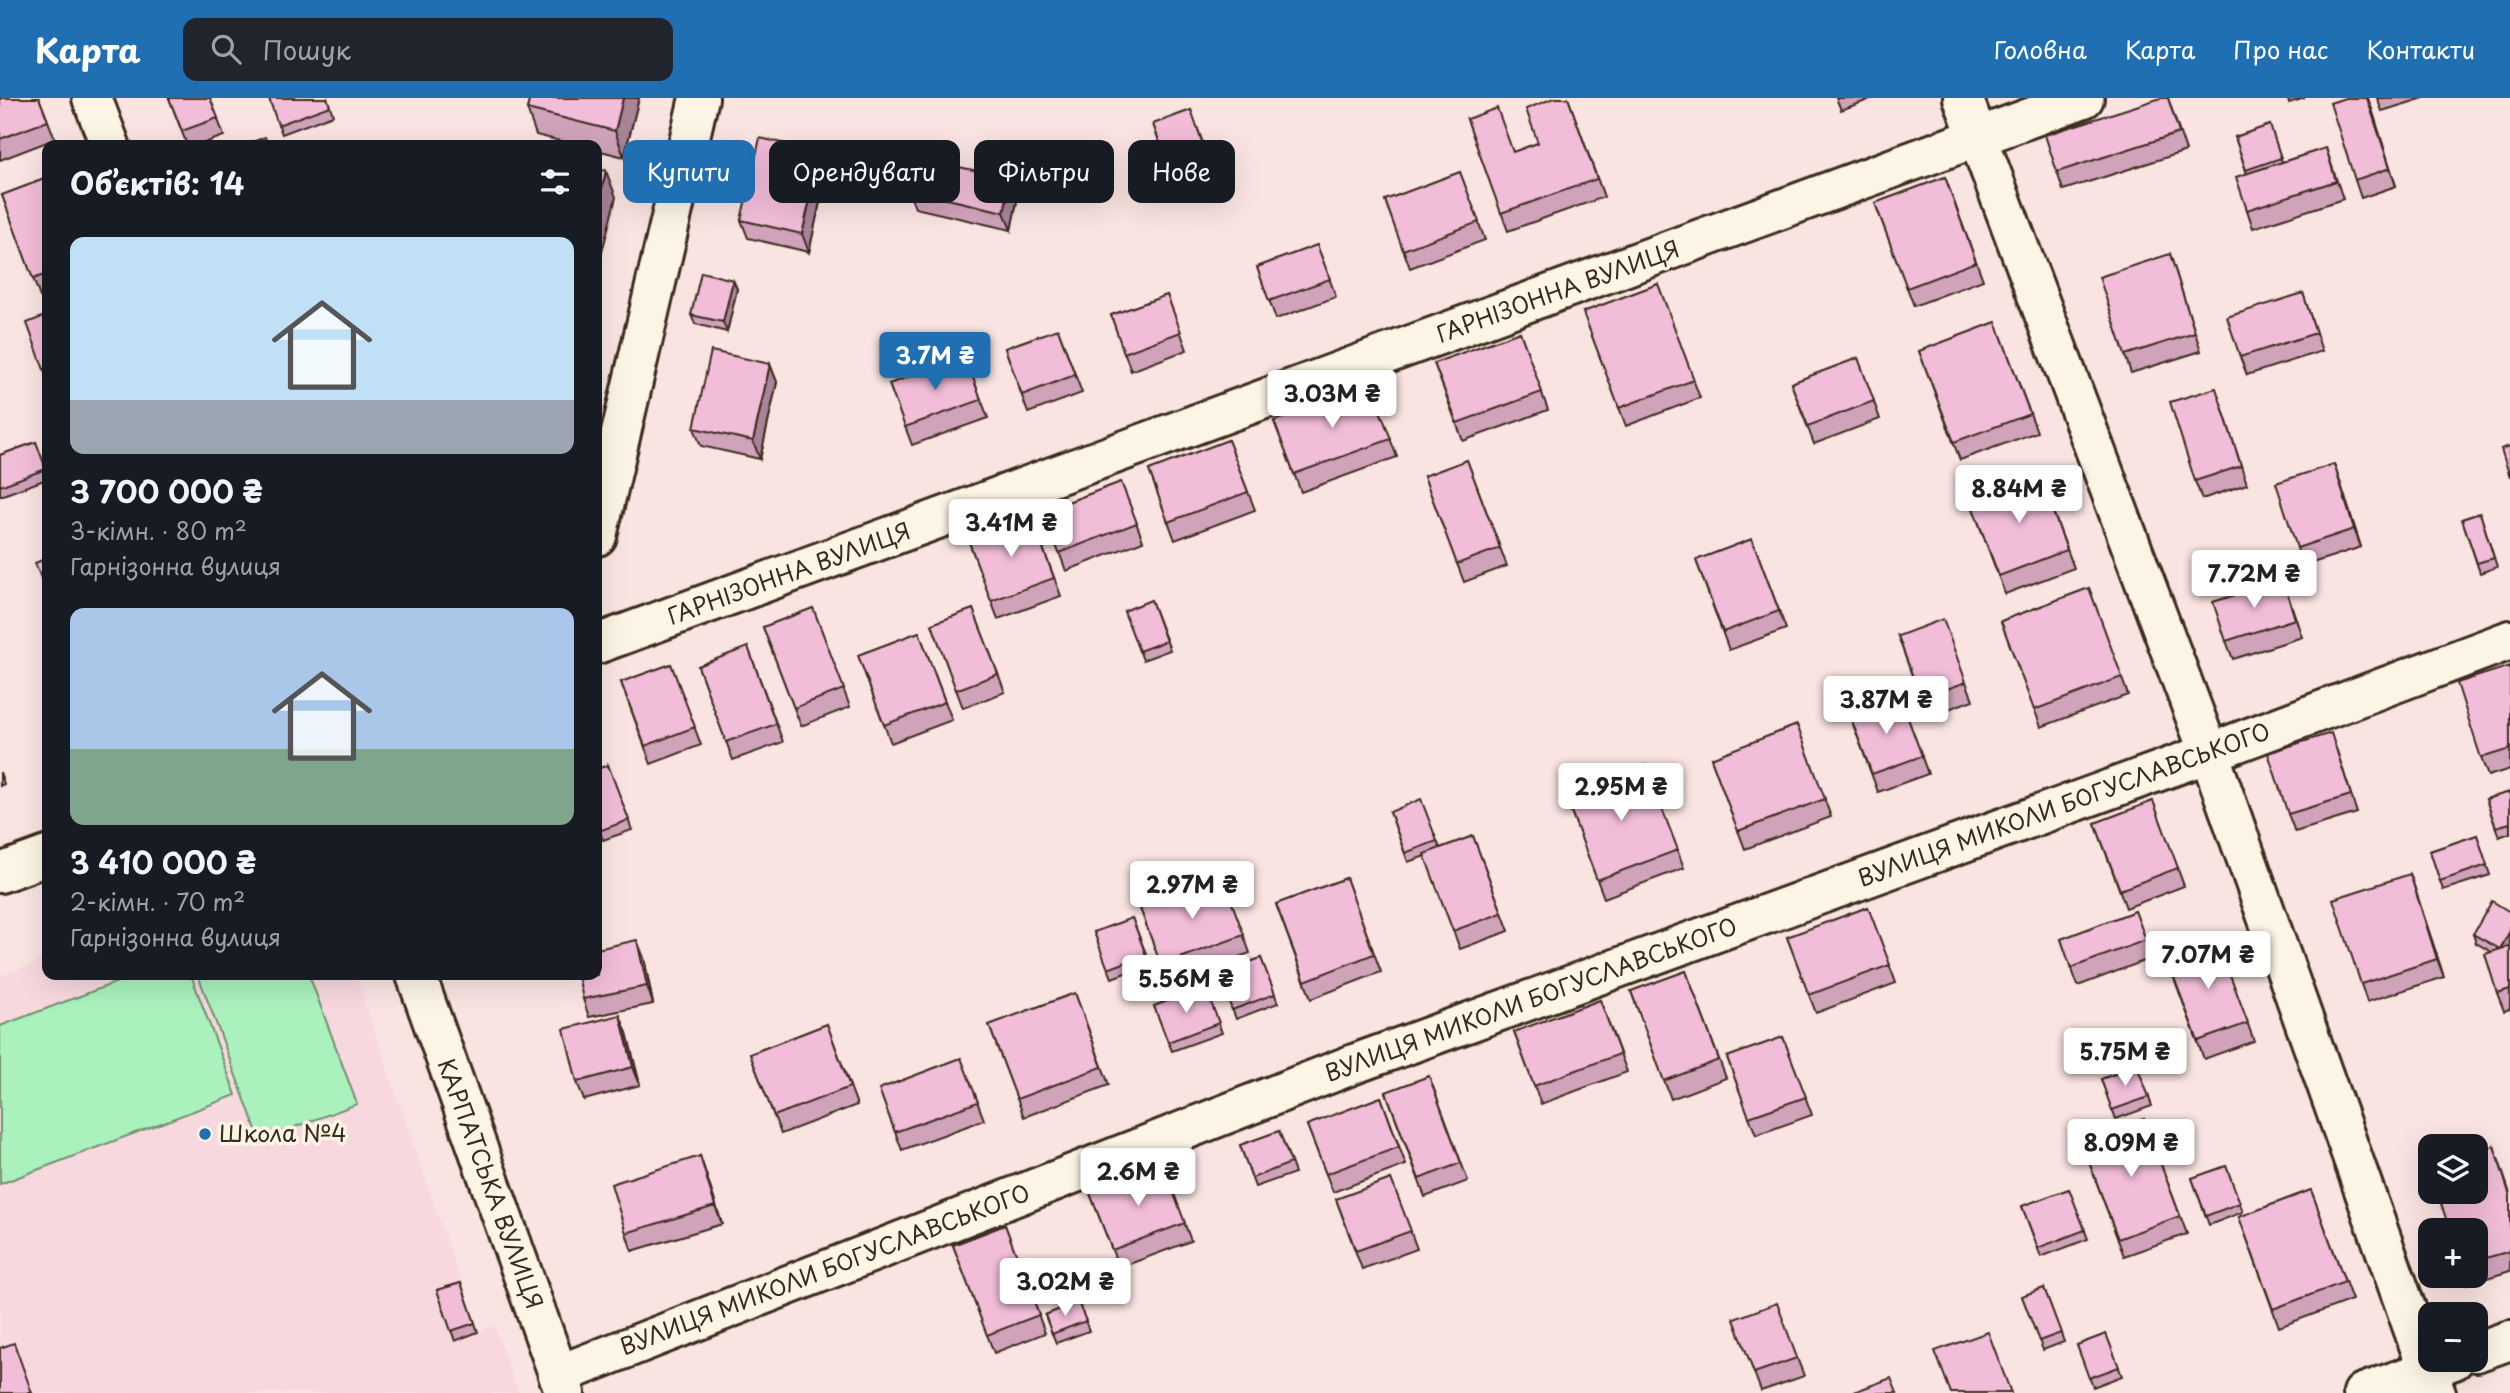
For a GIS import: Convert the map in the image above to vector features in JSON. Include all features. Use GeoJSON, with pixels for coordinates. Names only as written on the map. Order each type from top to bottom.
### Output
{"type":"FeatureCollection","features":[{"type":"Feature","properties":{"kind":"street"},"geometry":{"type":"LineString","coordinates":[[92,98],[108,140]]}},
{"type":"Feature","properties":{"kind":"street"},"geometry":{"type":"LineString","coordinates":[[602,515],[699,98]]}},
{"type":"Feature","properties":{"kind":"street"},"geometry":{"type":"LineString","coordinates":[[1963,98],[2439,1374],[2363,1393]]}},
{"type":"Feature","properties":{"kind":"street","name":"ГАРНІЗОННА ВУЛИЦЯ"},"geometry":{"type":"LineString","coordinates":[[602,642],[2084,98]]}},
{"type":"Feature","properties":{"kind":"street","name":"ВУЛИЦЯ МИКОЛИ БОГУСЛАВСЬКОГО"},"geometry":{"type":"LineString","coordinates":[[562,1384],[1353,1064],[2209,753],[2510,640]]}},
{"type":"Feature","properties":{"kind":"street"},"geometry":{"type":"LineString","coordinates":[[0,873],[42,858]]}},
{"type":"Feature","properties":{"kind":"street","name":"КАРПАТСЬКА ВУЛИЦЯ"},"geometry":{"type":"LineString","coordinates":[[418,980],[562,1384]]}},
{"type":"Feature","properties":{"kind":"street"},"geometry":{"type":"LineString","coordinates":[[2488,1347],[2510,1339]]}},
{"type":"Feature","properties":{"kind":"shaded area","name":"Школа №4"},"geometry":{"type":"Polygon","coordinates":[[[42,960],[42,980],[357,980],[478,1332],[494,1326],[518,1393],[0,1393],[0,976],[42,960]]]}},
{"type":"Feature","properties":{"kind":"green space"},"geometry":{"type":"Polygon","coordinates":[[[123,980],[193,980],[236,1095],[0,1184],[0,1026],[123,980]]]}},
{"type":"Feature","properties":{"kind":"green space"},"geometry":{"type":"Polygon","coordinates":[[[200,980],[311,980],[357,1104],[260,1140],[200,980]]]}},
{"type":"Feature","properties":{"kind":"building"},"geometry":{"type":"Polygon","coordinates":[[[0,98],[39,98],[48,121],[0,139],[0,98]]]}},
{"type":"Feature","properties":{"kind":"building"},"geometry":{"type":"Polygon","coordinates":[[[169,98],[210,98],[218,118],[182,131],[169,98]]]}},
{"type":"Feature","properties":{"kind":"building"},"geometry":{"type":"Polygon","coordinates":[[[269,98],[327,98],[330,106],[278,125],[269,98]]]}},
{"type":"Feature","properties":{"kind":"building"},"geometry":{"type":"Polygon","coordinates":[[[530,98],[623,98],[615,131],[527,109],[530,98]]]}},
{"type":"Feature","properties":{"kind":"building"},"geometry":{"type":"Polygon","coordinates":[[[1554,98],[1568,98],[1597,179],[1501,213],[1467,119],[1497,108],[1513,152],[1538,143],[1526,109],[1554,98]]]}},
{"type":"Feature","properties":{"kind":"building"},"geometry":{"type":"Polygon","coordinates":[[[2168,98],[2179,133],[2057,172],[2045,135],[2168,98]]]}},
{"type":"Feature","properties":{"kind":"building"},"geometry":{"type":"Polygon","coordinates":[[[2345,98],[2367,98],[2390,168],[2355,180],[2330,103],[2345,98]]]}},
{"type":"Feature","properties":{"kind":"building"},"geometry":{"type":"Polygon","coordinates":[[[1191,110],[1201,140],[1159,140],[1153,124],[1191,110]]]}},
{"type":"Feature","properties":{"kind":"building"},"geometry":{"type":"Polygon","coordinates":[[[2270,125],[2281,158],[2246,170],[2235,137],[2270,125]]]}},
{"type":"Feature","properties":{"kind":"building"},"geometry":{"type":"Polygon","coordinates":[[[760,138],[769,140],[769,203],[809,203],[802,234],[741,220],[745,203],[755,203],[755,160],[760,138]]]}},
{"type":"Feature","properties":{"kind":"building"},"geometry":{"type":"Polygon","coordinates":[[[2326,148],[2336,181],[2247,210],[2236,177],[2326,148]]]}},
{"type":"Feature","properties":{"kind":"building"},"geometry":{"type":"Polygon","coordinates":[[[960,167],[974,170],[974,203],[1006,203],[1004,212],[960,202],[960,167]]]}},
{"type":"Feature","properties":{"kind":"building"},"geometry":{"type":"Polygon","coordinates":[[[602,170],[606,171],[602,187],[602,170]]]}},
{"type":"Feature","properties":{"kind":"building"},"geometry":{"type":"Polygon","coordinates":[[[1460,172],[1479,222],[1403,250],[1385,200],[1460,172]]]}},
{"type":"Feature","properties":{"kind":"building"},"geometry":{"type":"Polygon","coordinates":[[[1945,177],[1976,262],[1907,288],[1875,203],[1945,177]]]}},
{"type":"Feature","properties":{"kind":"building"},"geometry":{"type":"Polygon","coordinates":[[[42,180],[42,276],[33,279],[2,195],[42,180]]]}},
{"type":"Feature","properties":{"kind":"building"},"geometry":{"type":"Polygon","coordinates":[[[1317,245],[1330,279],[1269,301],[1257,267],[1317,245]]]}},
{"type":"Feature","properties":{"kind":"building"},"geometry":{"type":"Polygon","coordinates":[[[2170,254],[2195,333],[2125,355],[2099,277],[2170,254]]]}},
{"type":"Feature","properties":{"kind":"building"},"geometry":{"type":"Polygon","coordinates":[[[701,272],[733,280],[723,322],[691,315],[701,272]]]}},
{"type":"Feature","properties":{"kind":"building"},"geometry":{"type":"Polygon","coordinates":[[[1658,284],[1694,380],[1619,408],[1583,312],[1658,284]]]}},
{"type":"Feature","properties":{"kind":"building"},"geometry":{"type":"Polygon","coordinates":[[[2303,293],[2316,333],[2240,357],[2227,317],[2303,293]]]}},
{"type":"Feature","properties":{"kind":"building"},"geometry":{"type":"Polygon","coordinates":[[[1167,295],[1181,332],[1124,353],[1111,315],[1167,295]]]}},
{"type":"Feature","properties":{"kind":"building"},"geometry":{"type":"Polygon","coordinates":[[[42,317],[42,364],[27,323],[42,317]]]}},
{"type":"Feature","properties":{"kind":"building"},"geometry":{"type":"Polygon","coordinates":[[[1996,322],[2030,414],[1954,442],[1919,351],[1996,322]]]}},
{"type":"Feature","properties":{"kind":"building"},"geometry":{"type":"Polygon","coordinates":[[[1058,329],[1075,375],[1022,395],[1005,348],[1058,329]]]}},
{"type":"Feature","properties":{"kind":"building"},"geometry":{"type":"Polygon","coordinates":[[[1520,332],[1542,392],[1457,423],[1434,363],[1520,332]]]}},
{"type":"Feature","properties":{"kind":"building"},"geometry":{"type":"Polygon","coordinates":[[[711,351],[770,364],[753,441],[694,428],[711,351]]]}},
{"type":"Feature","properties":{"kind":"building"},"geometry":{"type":"Polygon","coordinates":[[[965,356],[981,400],[905,427],[889,384],[965,356]]]}},
{"type":"Feature","properties":{"kind":"building"},"geometry":{"type":"Polygon","coordinates":[[[1858,358],[1874,401],[1808,426],[1791,383],[1858,358]]]}},
{"type":"Feature","properties":{"kind":"building"},"geometry":{"type":"Polygon","coordinates":[[[1370,385],[1391,439],[1294,474],[1274,421],[1370,385]]]}},
{"type":"Feature","properties":{"kind":"building"},"geometry":{"type":"Polygon","coordinates":[[[2216,388],[2241,466],[2195,481],[2170,402],[2216,388]]]}},
{"type":"Feature","properties":{"kind":"building"},"geometry":{"type":"Polygon","coordinates":[[[1228,440],[1248,492],[1168,522],[1149,470],[1228,440]]]}},
{"type":"Feature","properties":{"kind":"building"},"geometry":{"type":"Polygon","coordinates":[[[36,442],[42,458],[42,470],[0,486],[0,455],[36,442]]]}},
{"type":"Feature","properties":{"kind":"building"},"geometry":{"type":"Polygon","coordinates":[[[2510,446],[2510,477],[2501,449],[2510,446]]]}},
{"type":"Feature","properties":{"kind":"building"},"geometry":{"type":"Polygon","coordinates":[[[1467,460],[1500,548],[1457,564],[1424,476],[1467,460]]]}},
{"type":"Feature","properties":{"kind":"building"},"geometry":{"type":"Polygon","coordinates":[[[2334,464],[2354,529],[2297,548],[2276,483],[2334,464]]]}},
{"type":"Feature","properties":{"kind":"building"},"geometry":{"type":"Polygon","coordinates":[[[2039,474],[2067,550],[1999,576],[1970,500],[2039,474]]]}},
{"type":"Feature","properties":{"kind":"building"},"geometry":{"type":"Polygon","coordinates":[[[1121,482],[1137,523],[1059,553],[1044,511],[1121,482]]]}},
{"type":"Feature","properties":{"kind":"building"},"geometry":{"type":"Polygon","coordinates":[[[2480,513],[2494,558],[2477,563],[2462,519],[2480,513]]]}},
{"type":"Feature","properties":{"kind":"building"},"geometry":{"type":"Polygon","coordinates":[[[1031,516],[1054,578],[991,601],[968,539],[1031,516]]]}},
{"type":"Feature","properties":{"kind":"building"},"geometry":{"type":"Polygon","coordinates":[[[1752,539],[1779,611],[1723,632],[1696,560],[1752,539]]]}},
{"type":"Feature","properties":{"kind":"building"},"geometry":{"type":"Polygon","coordinates":[[[42,560],[42,580],[35,563],[42,560]]]}},
{"type":"Feature","properties":{"kind":"building"},"geometry":{"type":"Polygon","coordinates":[[[2283,580],[2295,619],[2226,641],[2213,602],[2283,580]]]}},
{"type":"Feature","properties":{"kind":"building"},"geometry":{"type":"Polygon","coordinates":[[[2089,588],[2122,677],[2034,710],[2001,621],[2089,588]]]}},
{"type":"Feature","properties":{"kind":"building"},"geometry":{"type":"Polygon","coordinates":[[[1151,600],[1166,641],[1139,651],[1124,611],[1151,600]]]}},
{"type":"Feature","properties":{"kind":"building"},"geometry":{"type":"Polygon","coordinates":[[[813,608],[844,689],[794,708],[763,627],[813,608]]]}},
{"type":"Feature","properties":{"kind":"building"},"geometry":{"type":"Polygon","coordinates":[[[973,609],[998,674],[956,690],[932,624],[973,609]]]}},
{"type":"Feature","properties":{"kind":"building"},"geometry":{"type":"Polygon","coordinates":[[[1943,619],[1966,682],[1921,699],[1898,636],[1943,619]]]}},
{"type":"Feature","properties":{"kind":"building"},"geometry":{"type":"Polygon","coordinates":[[[919,632],[945,702],[884,725],[858,655],[919,632]]]}},
{"type":"Feature","properties":{"kind":"building"},"geometry":{"type":"Polygon","coordinates":[[[748,647],[776,724],[726,742],[698,666],[748,647]]]}},
{"type":"Feature","properties":{"kind":"building"},"geometry":{"type":"Polygon","coordinates":[[[671,664],[695,727],[645,746],[621,682],[671,664]]]}},
{"type":"Feature","properties":{"kind":"building"},"geometry":{"type":"Polygon","coordinates":[[[2510,666],[2510,749],[2481,758],[2457,683],[2510,666]]]}},
{"type":"Feature","properties":{"kind":"building"},"geometry":{"type":"Polygon","coordinates":[[[1900,697],[1922,756],[1872,774],[1850,716],[1900,697]]]}},
{"type":"Feature","properties":{"kind":"building"},"geometry":{"type":"Polygon","coordinates":[[[1797,725],[1825,799],[1738,831],[1711,758],[1797,725]]]}},
{"type":"Feature","properties":{"kind":"building"},"geometry":{"type":"Polygon","coordinates":[[[2331,733],[2351,795],[2288,814],[2268,753],[2331,733]]]}},
{"type":"Feature","properties":{"kind":"building"},"geometry":{"type":"Polygon","coordinates":[[[608,765],[629,820],[602,830],[602,767],[608,765]]]}},
{"type":"Feature","properties":{"kind":"building"},"geometry":{"type":"Polygon","coordinates":[[[1645,765],[1678,850],[1597,880],[1565,795],[1645,765]]]}},
{"type":"Feature","properties":{"kind":"building"},"geometry":{"type":"Polygon","coordinates":[[[2510,792],[2510,823],[2496,827],[2486,799],[2510,792]]]}},
{"type":"Feature","properties":{"kind":"building"},"geometry":{"type":"Polygon","coordinates":[[[1421,799],[1437,841],[1405,853],[1390,812],[1421,799]]]}},
{"type":"Feature","properties":{"kind":"building"},"geometry":{"type":"Polygon","coordinates":[[[2153,801],[2178,868],[2120,890],[2095,823],[2153,801]]]}},
{"type":"Feature","properties":{"kind":"building"},"geometry":{"type":"Polygon","coordinates":[[[2477,835],[2487,865],[2440,881],[2430,851],[2477,835]]]}},
{"type":"Feature","properties":{"kind":"building"},"geometry":{"type":"Polygon","coordinates":[[[1473,836],[1502,913],[1453,931],[1424,854],[1473,836]]]}},
{"type":"Feature","properties":{"kind":"building"},"geometry":{"type":"Polygon","coordinates":[[[2410,874],[2437,959],[2361,984],[2333,899],[2410,874]]]}},
{"type":"Feature","properties":{"kind":"building"},"geometry":{"type":"Polygon","coordinates":[[[1222,877],[1244,935],[1161,965],[1140,908],[1222,877]]]}},
{"type":"Feature","properties":{"kind":"building"},"geometry":{"type":"Polygon","coordinates":[[[1346,878],[1374,954],[1305,981],[1276,904],[1346,878]]]}},
{"type":"Feature","properties":{"kind":"building"},"geometry":{"type":"Polygon","coordinates":[[[2492,901],[2510,912],[2510,931],[2500,949],[2473,934],[2492,901]]]}},
{"type":"Feature","properties":{"kind":"building"},"geometry":{"type":"Polygon","coordinates":[[[1868,907],[1890,965],[1809,995],[1787,937],[1868,907]]]}},
{"type":"Feature","properties":{"kind":"building"},"geometry":{"type":"Polygon","coordinates":[[[2135,911],[2146,940],[2071,968],[2061,939],[2135,911]]]}},
{"type":"Feature","properties":{"kind":"building"},"geometry":{"type":"Polygon","coordinates":[[[1132,918],[1146,955],[1108,969],[1094,932],[1132,918]]]}},
{"type":"Feature","properties":{"kind":"building"},"geometry":{"type":"Polygon","coordinates":[[[637,940],[647,986],[583,999],[579,980],[602,980],[602,948],[637,940]]]}},
{"type":"Feature","properties":{"kind":"building"},"geometry":{"type":"Polygon","coordinates":[[[2217,940],[2248,1023],[2198,1041],[2167,959],[2217,940]]]}},
{"type":"Feature","properties":{"kind":"building"},"geometry":{"type":"Polygon","coordinates":[[[2510,946],[2510,989],[2497,993],[2485,954],[2510,946]]]}},
{"type":"Feature","properties":{"kind":"building"},"geometry":{"type":"Polygon","coordinates":[[[1261,958],[1275,994],[1232,1010],[1219,973],[1261,958]]]}},
{"type":"Feature","properties":{"kind":"building"},"geometry":{"type":"Polygon","coordinates":[[[1686,971],[1719,1060],[1664,1081],[1631,991],[1686,971]]]}},
{"type":"Feature","properties":{"kind":"building"},"geometry":{"type":"Polygon","coordinates":[[[1205,987],[1219,1023],[1168,1042],[1154,1006],[1205,987]]]}},
{"type":"Feature","properties":{"kind":"building"},"geometry":{"type":"Polygon","coordinates":[[[1075,993],[1102,1067],[1017,1099],[989,1025],[1075,993]]]}},
{"type":"Feature","properties":{"kind":"building"},"geometry":{"type":"Polygon","coordinates":[[[1600,1000],[1620,1054],[1534,1086],[1514,1032],[1600,1000]]]}},
{"type":"Feature","properties":{"kind":"building"},"geometry":{"type":"Polygon","coordinates":[[[620,1015],[633,1067],[577,1082],[564,1029],[620,1015]]]}},
{"type":"Feature","properties":{"kind":"building"},"geometry":{"type":"Polygon","coordinates":[[[827,1024],[850,1087],[774,1116],[750,1054],[827,1024]]]}},
{"type":"Feature","properties":{"kind":"building"},"geometry":{"type":"Polygon","coordinates":[[[1783,1037],[1806,1097],[1749,1117],[1727,1057],[1783,1037]]]}},
{"type":"Feature","properties":{"kind":"building"},"geometry":{"type":"Polygon","coordinates":[[[961,1058],[978,1102],[895,1132],[879,1089],[961,1058]]]}},
{"type":"Feature","properties":{"kind":"building"},"geometry":{"type":"Polygon","coordinates":[[[2137,1066],[2149,1097],[2112,1110],[2101,1079],[2137,1066]]]}},
{"type":"Feature","properties":{"kind":"building"},"geometry":{"type":"Polygon","coordinates":[[[1429,1076],[1461,1163],[1419,1179],[1386,1092],[1429,1076]]]}},
{"type":"Feature","properties":{"kind":"building"},"geometry":{"type":"Polygon","coordinates":[[[1381,1097],[1399,1147],[1326,1174],[1307,1125],[1381,1097]]]}},
{"type":"Feature","properties":{"kind":"building"},"geometry":{"type":"Polygon","coordinates":[[[2144,1119],[2180,1216],[2118,1239],[2082,1143],[2144,1119]]]}},
{"type":"Feature","properties":{"kind":"building"},"geometry":{"type":"Polygon","coordinates":[[[1279,1131],[1291,1163],[1252,1178],[1240,1145],[1279,1131]]]}},
{"type":"Feature","properties":{"kind":"building"},"geometry":{"type":"Polygon","coordinates":[[[2494,1146],[2510,1196],[2510,1251],[2488,1257],[2488,1218],[2446,1218],[2441,1204],[2488,1204],[2488,1148],[2494,1146]]]}},
{"type":"Feature","properties":{"kind":"building"},"geometry":{"type":"Polygon","coordinates":[[[700,1156],[715,1206],[626,1233],[611,1184],[700,1156]]]}},
{"type":"Feature","properties":{"kind":"building"},"geometry":{"type":"Polygon","coordinates":[[[1163,1165],[1185,1223],[1112,1250],[1090,1193],[1163,1165]]]}},
{"type":"Feature","properties":{"kind":"building"},"geometry":{"type":"Polygon","coordinates":[[[2226,1166],[2240,1203],[2206,1216],[2192,1178],[2226,1166]]]}},
{"type":"Feature","properties":{"kind":"building"},"geometry":{"type":"Polygon","coordinates":[[[1391,1179],[1411,1231],[1356,1251],[1336,1199],[1391,1179]]]}},
{"type":"Feature","properties":{"kind":"building"},"geometry":{"type":"Polygon","coordinates":[[[2069,1189],[2085,1230],[2038,1248],[2022,1206],[2069,1189]]]}},
{"type":"Feature","properties":{"kind":"building"},"geometry":{"type":"Polygon","coordinates":[[[2311,1190],[2345,1282],[2273,1309],[2239,1217],[2311,1190]]]}},
{"type":"Feature","properties":{"kind":"building"},"geometry":{"type":"Polygon","coordinates":[[[1005,1225],[1039,1315],[987,1335],[953,1245],[1005,1225]]]}},
{"type":"Feature","properties":{"kind":"building"},"geometry":{"type":"Polygon","coordinates":[[[461,1283],[475,1323],[451,1331],[437,1290],[461,1283]]]}},
{"type":"Feature","properties":{"kind":"building"},"geometry":{"type":"Polygon","coordinates":[[[2044,1288],[2061,1333],[2039,1341],[2022,1296],[2044,1288]]]}},
{"type":"Feature","properties":{"kind":"building"},"geometry":{"type":"Polygon","coordinates":[[[1078,1302],[1086,1321],[1052,1334],[1045,1315],[1078,1302]]]}},
{"type":"Feature","properties":{"kind":"building"},"geometry":{"type":"Polygon","coordinates":[[[1777,1303],[1797,1358],[1754,1373],[1734,1319],[1777,1303]]]}},
{"type":"Feature","properties":{"kind":"building"},"geometry":{"type":"Polygon","coordinates":[[[1988,1332],[2011,1393],[1951,1393],[1935,1351],[1988,1332]]]}},
{"type":"Feature","properties":{"kind":"building"},"geometry":{"type":"Polygon","coordinates":[[[2106,1334],[2119,1367],[2089,1378],[2077,1345],[2106,1334]]]}},
{"type":"Feature","properties":{"kind":"building"},"geometry":{"type":"Polygon","coordinates":[[[14,1343],[32,1393],[0,1393],[0,1348],[14,1343]]]}},
{"type":"Feature","properties":{"kind":"building"},"geometry":{"type":"Polygon","coordinates":[[[1891,1378],[1897,1393],[1851,1393],[1891,1378]]]}},
{"type":"Feature","properties":{"kind":"place","name":"Школа №4"},"geometry":{"type":"Point","coordinates":[205,1134]}}]}
